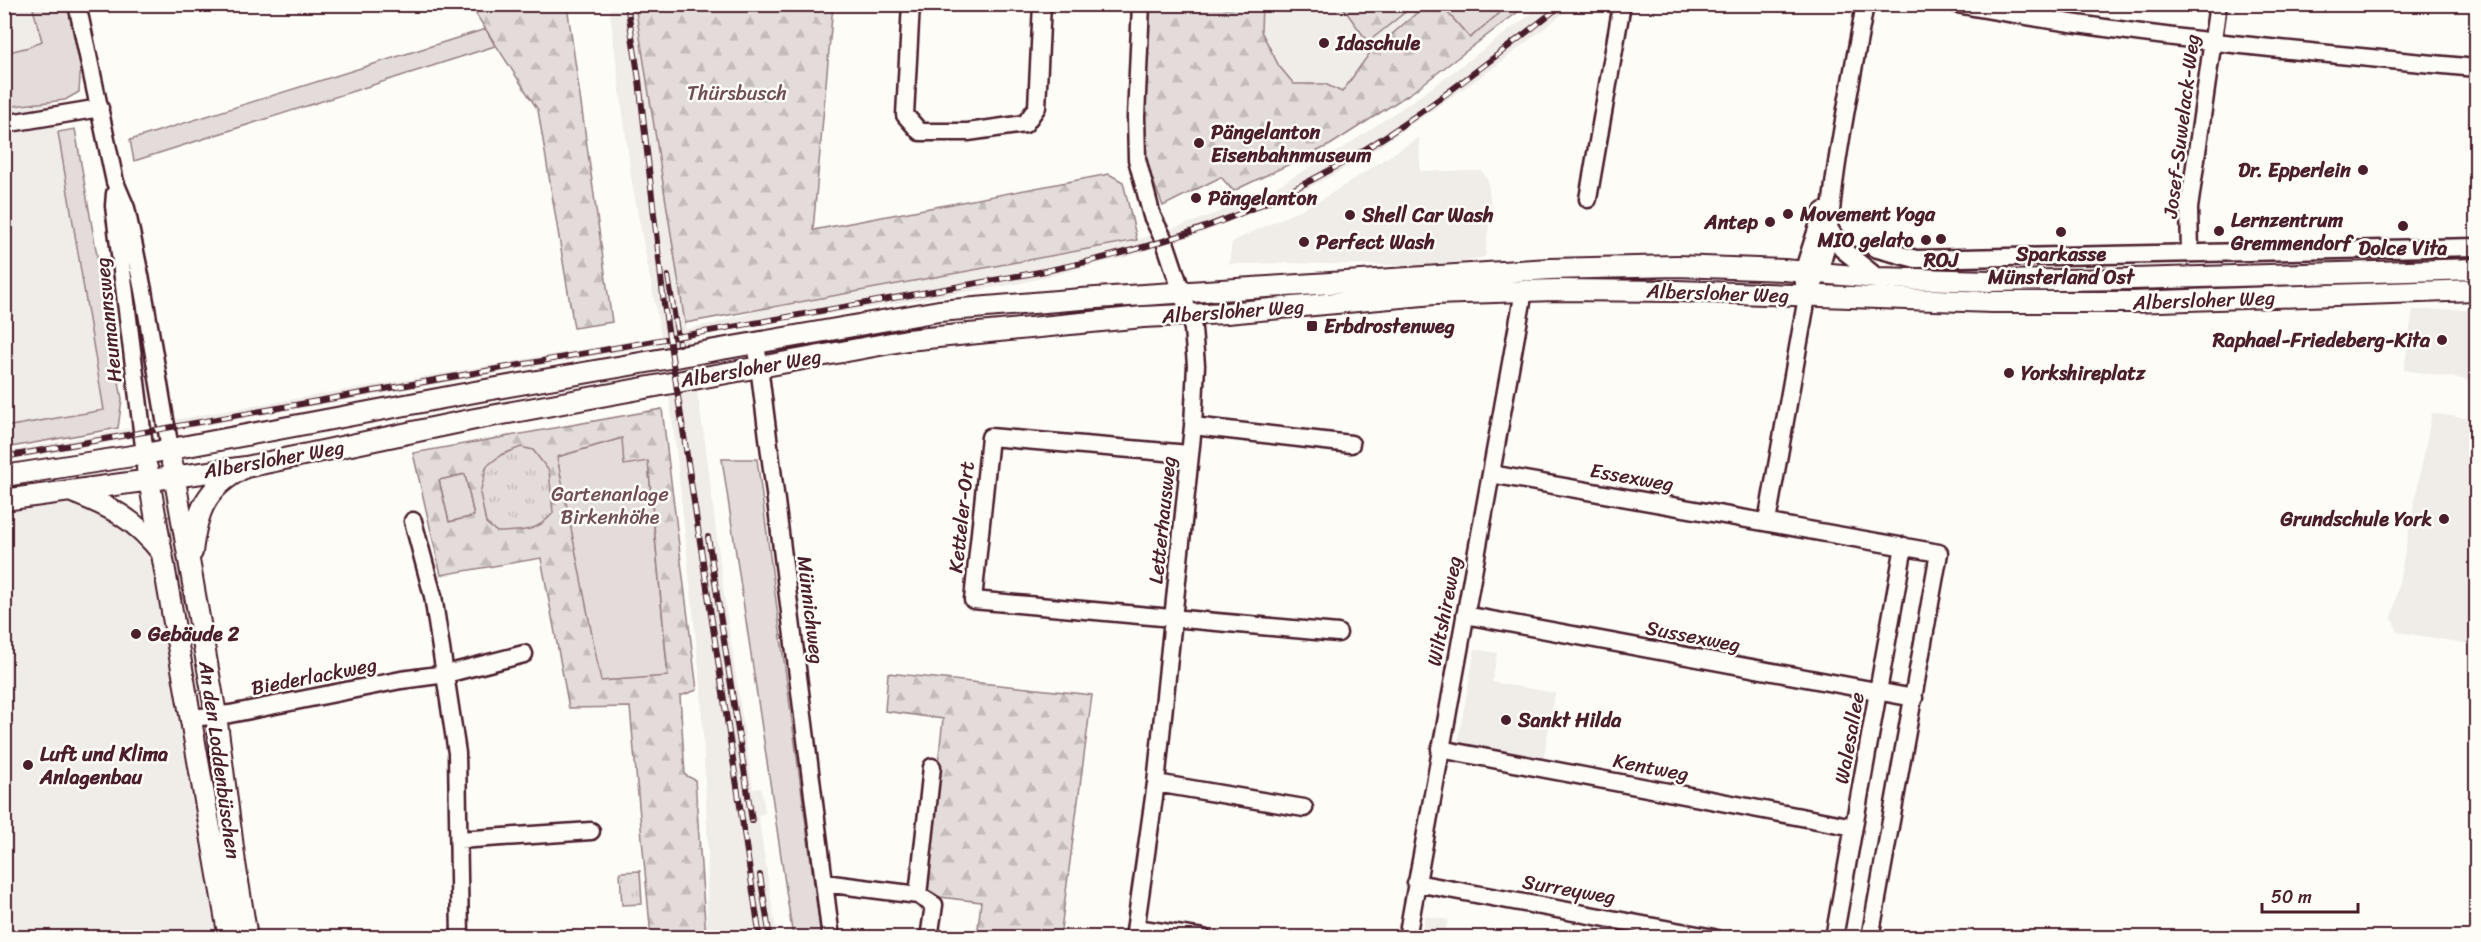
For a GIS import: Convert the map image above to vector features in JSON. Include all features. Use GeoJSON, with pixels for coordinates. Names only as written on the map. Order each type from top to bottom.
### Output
{"type":"FeatureCollection","features":[{"type":"Feature","properties":{"kind":"main road","name":"Albersloher Weg"},"geometry":{"type":"LineString","coordinates":[[4,476],[145,454],[756,342],[939,311],[1081,299],[1550,269],[1686,266],[1812,272],[1878,278],[1990,281],[2476,269]]}},
{"type":"Feature","properties":{"kind":"main road","name":"Albersloher Weg"},"geometry":{"type":"LineString","coordinates":[[4,501],[246,466],[487,417],[759,366],[907,340],[999,330],[1189,314],[1227,313],[1434,294],[1524,291],[1676,291],[1992,302],[2132,302],[2476,290]]}},
{"type":"Feature","properties":{"kind":"main road","name":"An den Loddenbüschen"},"geometry":{"type":"LineString","coordinates":[[170,449],[216,715],[247,938]]}},
{"type":"Feature","properties":{"kind":"main road","name":"An den Loddenbüschen"},"geometry":{"type":"LineString","coordinates":[[145,454],[229,938]]}},
{"type":"Feature","properties":{"kind":"main road"},"geometry":{"type":"LineString","coordinates":[[190,569],[196,522],[203,502],[228,476],[246,466]]}},
{"type":"Feature","properties":{"kind":"main road"},"geometry":{"type":"LineString","coordinates":[[72,492],[115,510],[129,519],[164,555]]}},
{"type":"Feature","properties":{"kind":"street","name":"Heumannsweg"},"geometry":{"type":"LineString","coordinates":[[77,4],[115,182],[126,208],[141,278],[170,449]]}},
{"type":"Feature","properties":{"kind":"street"},"geometry":{"type":"LineString","coordinates":[[911,4],[905,115],[920,132],[968,132],[1025,124],[1037,107],[1042,4]]}},
{"type":"Feature","properties":{"kind":"street"},"geometry":{"type":"LineString","coordinates":[[1141,4],[1136,117],[1137,159],[1152,216],[1165,242],[1182,293]]}},
{"type":"Feature","properties":{"kind":"street"},"geometry":{"type":"LineString","coordinates":[[1588,199],[1622,4]]}},
{"type":"Feature","properties":{"kind":"street"},"geometry":{"type":"LineString","coordinates":[[1812,272],[1829,228],[1835,176],[1865,4]]}},
{"type":"Feature","properties":{"kind":"street"},"geometry":{"type":"LineString","coordinates":[[1956,4],[2050,22],[2211,43],[2476,68]]}},
{"type":"Feature","properties":{"kind":"street","name":"Josef-Suwelack-Weg"},"geometry":{"type":"LineString","coordinates":[[2190,252],[2189,208],[2218,4]]}},
{"type":"Feature","properties":{"kind":"street"},"geometry":{"type":"LineString","coordinates":[[4,124],[100,108]]}},
{"type":"Feature","properties":{"kind":"street"},"geometry":{"type":"LineString","coordinates":[[1767,522],[1807,297],[1835,176]]}},
{"type":"Feature","properties":{"kind":"street","name":"Heumannsweg"},"geometry":{"type":"LineString","coordinates":[[115,182],[114,206],[145,454]]}},
{"type":"Feature","properties":{"kind":"street"},"geometry":{"type":"LineString","coordinates":[[1829,228],[1842,249],[1878,278]]}},
{"type":"Feature","properties":{"kind":"street"},"geometry":{"type":"LineString","coordinates":[[1874,248],[1916,259],[2476,247]]}},
{"type":"Feature","properties":{"kind":"street"},"geometry":{"type":"LineString","coordinates":[[1905,279],[1916,259]]}},
{"type":"Feature","properties":{"kind":"street","name":"Wiltshireweg"},"geometry":{"type":"LineString","coordinates":[[1407,938],[1524,291]]}},
{"type":"Feature","properties":{"kind":"street","name":"Letterhausweg"},"geometry":{"type":"LineString","coordinates":[[1182,293],[1193,329],[1196,365],[1193,426],[1156,783],[1135,933],[1203,938]]}},
{"type":"Feature","properties":{"kind":"street","name":"Münnichweg"},"geometry":{"type":"LineString","coordinates":[[756,342],[831,938]]}},
{"type":"Feature","properties":{"kind":"street"},"geometry":{"type":"LineString","coordinates":[[1193,426],[1351,444]]}},
{"type":"Feature","properties":{"kind":"street","name":"Ketteler-Ort"},"geometry":{"type":"LineString","coordinates":[[1173,618],[973,600],[990,437],[1189,454]]}},
{"type":"Feature","properties":{"kind":"street","name":"Essexweg"},"geometry":{"type":"LineString","coordinates":[[1491,474],[1940,553],[1914,698]]}},
{"type":"Feature","properties":{"kind":"street"},"geometry":{"type":"LineString","coordinates":[[413,521],[433,596],[457,753],[460,938]]}},
{"type":"Feature","properties":{"kind":"street","name":"Walesallee"},"geometry":{"type":"LineString","coordinates":[[1834,938],[1904,546]]}},
{"type":"Feature","properties":{"kind":"street","name":"Sussexweg"},"geometry":{"type":"LineString","coordinates":[[1465,615],[1914,698]]}},
{"type":"Feature","properties":{"kind":"street"},"geometry":{"type":"LineString","coordinates":[[1173,618],[1338,633]]}},
{"type":"Feature","properties":{"kind":"street","name":"Biederlackweg"},"geometry":{"type":"LineString","coordinates":[[192,718],[446,674],[524,654]]}},
{"type":"Feature","properties":{"kind":"street"},"geometry":{"type":"LineString","coordinates":[[1870,938],[1914,698]]}},
{"type":"Feature","properties":{"kind":"street","name":"Kentweg"},"geometry":{"type":"LineString","coordinates":[[1440,749],[1854,827]]}},
{"type":"Feature","properties":{"kind":"street"},"geometry":{"type":"LineString","coordinates":[[918,895],[932,767]]}},
{"type":"Feature","properties":{"kind":"street"},"geometry":{"type":"LineString","coordinates":[[1156,783],[1304,808]]}},
{"type":"Feature","properties":{"kind":"street"},"geometry":{"type":"LineString","coordinates":[[459,840],[591,831]]}},
{"type":"Feature","properties":{"kind":"street"},"geometry":{"type":"LineString","coordinates":[[824,883],[918,895],[934,905],[929,938]]}},
{"type":"Feature","properties":{"kind":"street","name":"Surreyweg"},"geometry":{"type":"LineString","coordinates":[[1416,883],[1714,938]]}},
{"type":"Feature","properties":{"kind":"shaded area"},"geometry":{"type":"Polygon","coordinates":[[[5,5],[32,5],[42,41],[105,410],[5,427],[5,5]]]}},
{"type":"Feature","properties":{"kind":"shaded area"},"geometry":{"type":"Polygon","coordinates":[[[609,5],[635,5],[686,329],[716,323],[772,306],[1137,240],[1195,221],[1259,197],[1343,148],[1433,87],[1543,5],[1574,5],[1492,69],[1354,164],[1300,192],[1202,233],[1126,257],[1021,283],[688,337],[705,442],[725,603],[753,789],[761,788],[765,813],[758,815],[777,937],[730,938],[729,935],[706,937],[708,851],[701,689],[676,448],[662,344],[5,461],[5,452],[212,413],[661,336],[632,183],[609,5]]]}},
{"type":"Feature","properties":{"kind":"shaded area","name":"Idaschule"},"geometry":{"type":"Polygon","coordinates":[[[1262,5],[1426,5],[1369,54],[1342,92],[1325,84],[1295,84],[1279,66],[1261,31],[1262,5]]]}},
{"type":"Feature","properties":{"kind":"shaded area"},"geometry":{"type":"Polygon","coordinates":[[[1419,137],[1420,171],[1482,171],[1488,181],[1491,208],[1485,257],[1432,266],[1229,264],[1232,242],[1323,199],[1419,137]]]}},
{"type":"Feature","properties":{"kind":"shaded area","name":"Raphael-Friedeberg-Kita"},"geometry":{"type":"Polygon","coordinates":[[[2476,309],[2476,381],[2404,370],[2413,310],[2476,309]]]}},
{"type":"Feature","properties":{"kind":"shaded area","name":"Grundschule York"},"geometry":{"type":"Polygon","coordinates":[[[2432,413],[2476,420],[2476,645],[2398,632],[2392,618],[2432,413]]]}},
{"type":"Feature","properties":{"kind":"shaded area"},"geometry":{"type":"Polygon","coordinates":[[[69,502],[100,512],[133,531],[149,553],[160,577],[222,937],[5,938],[5,512],[69,502]]]}},
{"type":"Feature","properties":{"kind":"shaded area","name":"Sankt Hilda"},"geometry":{"type":"Polygon","coordinates":[[[1475,649],[1497,653],[1492,682],[1555,693],[1543,761],[1457,746],[1475,649]]]}},
{"type":"Feature","properties":{"kind":"shaded area"},"geometry":{"type":"Polygon","coordinates":[[[1425,916],[1448,920],[1444,937],[1421,937],[1425,916]]]}},
{"type":"Feature","properties":{"kind":"green space"},"geometry":{"type":"Polygon","coordinates":[[[32,5],[68,5],[81,62],[79,92],[65,100],[5,107],[5,53],[42,41],[32,5]]]}},
{"type":"Feature","properties":{"kind":"green space"},"geometry":{"type":"Polygon","coordinates":[[[470,5],[567,5],[612,322],[574,328],[538,110],[470,5]]]}},
{"type":"Feature","properties":{"kind":"green space","name":"Thürsbusch"},"geometry":{"type":"Polygon","coordinates":[[[635,5],[833,5],[813,230],[1109,174],[1123,182],[1137,240],[685,323],[635,5]]]}},
{"type":"Feature","properties":{"kind":"green space"},"geometry":{"type":"Polygon","coordinates":[[[1149,5],[1262,5],[1261,31],[1279,66],[1294,84],[1325,84],[1342,92],[1369,54],[1426,5],[1441,5],[1470,38],[1509,5],[1527,5],[1411,93],[1330,145],[1233,191],[1221,177],[1163,206],[1146,163],[1141,139],[1149,5]]]}},
{"type":"Feature","properties":{"kind":"green space"},"geometry":{"type":"Polygon","coordinates":[[[1341,5],[1414,5],[1368,42],[1341,5]]]}},
{"type":"Feature","properties":{"kind":"green space"},"geometry":{"type":"Polygon","coordinates":[[[1441,5],[1509,5],[1470,38],[1441,5]]]}},
{"type":"Feature","properties":{"kind":"green space"},"geometry":{"type":"Polygon","coordinates":[[[486,29],[495,46],[134,161],[130,140],[486,29]]]}},
{"type":"Feature","properties":{"kind":"green space"},"geometry":{"type":"Polygon","coordinates":[[[75,129],[122,399],[118,428],[5,448],[5,427],[104,410],[58,132],[75,129]]]}},
{"type":"Feature","properties":{"kind":"green space"},"geometry":{"type":"Polygon","coordinates":[[[662,409],[697,690],[680,696],[685,775],[695,780],[706,937],[651,937],[630,707],[569,708],[541,558],[441,575],[413,453],[662,409]],[[622,438],[557,457],[601,681],[668,676],[648,461],[624,465],[622,438]],[[465,474],[439,480],[449,522],[474,516],[465,474]]]}},
{"type":"Feature","properties":{"kind":"green space","name":"Gartenanlage Birkenhöhe"},"geometry":{"type":"Polygon","coordinates":[[[622,438],[648,461],[668,677],[600,681],[557,457],[622,438]]]}},
{"type":"Feature","properties":{"kind":"green space"},"geometry":{"type":"Polygon","coordinates":[[[521,447],[533,450],[549,471],[553,513],[534,528],[497,532],[486,523],[480,493],[487,466],[501,455],[521,447]]]}},
{"type":"Feature","properties":{"kind":"green space"},"geometry":{"type":"Polygon","coordinates":[[[722,459],[757,459],[821,937],[793,937],[722,459]]]}},
{"type":"Feature","properties":{"kind":"green space"},"geometry":{"type":"Polygon","coordinates":[[[465,474],[474,516],[449,522],[439,480],[465,474]]]}},
{"type":"Feature","properties":{"kind":"green space"},"geometry":{"type":"Polygon","coordinates":[[[171,516],[180,574],[197,631],[201,686],[193,632],[176,576],[166,517],[171,516]]]}},
{"type":"Feature","properties":{"kind":"green space"},"geometry":{"type":"Polygon","coordinates":[[[888,673],[1092,695],[1060,937],[977,937],[981,902],[923,895],[943,719],[885,711],[888,673]]]}},
{"type":"Feature","properties":{"kind":"green space"},"geometry":{"type":"Polygon","coordinates":[[[640,871],[642,904],[622,905],[620,872],[640,871]]]}},
{"type":"Feature","properties":{"kind":"green space"},"geometry":{"type":"Polygon","coordinates":[[[729,935],[730,937],[706,937],[729,935]]]}},
{"type":"Feature","properties":{"kind":"railway"},"geometry":{"type":"LineString","coordinates":[[627,4],[639,80],[664,304],[760,938]]}},
{"type":"Feature","properties":{"kind":"railway"},"geometry":{"type":"LineString","coordinates":[[4,457],[1045,271],[1144,247],[1240,214],[1337,166],[1437,101],[1563,4]]}},
{"type":"Feature","properties":{"kind":"railway"},"geometry":{"type":"LineString","coordinates":[[668,276],[679,344]]}},
{"type":"Feature","properties":{"kind":"railway"},"geometry":{"type":"LineString","coordinates":[[708,537],[752,821]]}},
{"type":"Feature","properties":{"kind":"railway"},"geometry":{"type":"LineString","coordinates":[[760,875],[770,938]]}},
{"type":"Feature","properties":{"kind":"place","name":"Idaschule"},"geometry":{"type":"Point","coordinates":[1324,43]}},
{"type":"Feature","properties":{"kind":"place","name":"Pängelanton Eisenbahnmuseum"},"geometry":{"type":"Point","coordinates":[1199,143]}},
{"type":"Feature","properties":{"kind":"place","name":"Dr. Epperlein"},"geometry":{"type":"Point","coordinates":[2363,170]}},
{"type":"Feature","properties":{"kind":"place","name":"Pängelanton"},"geometry":{"type":"Point","coordinates":[1196,198]}},
{"type":"Feature","properties":{"kind":"place","name":"Movement Yoga"},"geometry":{"type":"Point","coordinates":[1788,214]}},
{"type":"Feature","properties":{"kind":"place","name":"Shell Car Wash"},"geometry":{"type":"Point","coordinates":[1350,215]}},
{"type":"Feature","properties":{"kind":"place","name":"Antep"},"geometry":{"type":"Point","coordinates":[1770,222]}},
{"type":"Feature","properties":{"kind":"place","name":"Dolce Vita"},"geometry":{"type":"Point","coordinates":[2403,226]}},
{"type":"Feature","properties":{"kind":"place","name":"Lernzentrum Gremmendorf"},"geometry":{"type":"Point","coordinates":[2219,231]}},
{"type":"Feature","properties":{"kind":"place","name":"Sparkasse Münsterland Ost"},"geometry":{"type":"Point","coordinates":[2061,232]}},
{"type":"Feature","properties":{"kind":"place","name":"ROJ"},"geometry":{"type":"Point","coordinates":[1941,239]}},
{"type":"Feature","properties":{"kind":"place","name":"MIO gelato"},"geometry":{"type":"Point","coordinates":[1926,240]}},
{"type":"Feature","properties":{"kind":"place","name":"Perfect Wash"},"geometry":{"type":"Point","coordinates":[1304,242]}},
{"type":"Feature","properties":{"kind":"place","name":"Erbdrostenweg"},"geometry":{"type":"Point","coordinates":[1312,326]}},
{"type":"Feature","properties":{"kind":"place","name":"Raphael-Friedeberg-Kita"},"geometry":{"type":"Point","coordinates":[2442,340]}},
{"type":"Feature","properties":{"kind":"place","name":"Yorkshireplatz"},"geometry":{"type":"Point","coordinates":[2009,373]}},
{"type":"Feature","properties":{"kind":"place","name":"Grundschule York"},"geometry":{"type":"Point","coordinates":[2444,519]}},
{"type":"Feature","properties":{"kind":"place","name":"Gebäude 2"},"geometry":{"type":"Point","coordinates":[136,634]}},
{"type":"Feature","properties":{"kind":"place","name":"Sankt Hilda"},"geometry":{"type":"Point","coordinates":[1506,720]}},
{"type":"Feature","properties":{"kind":"place","name":"Luft und Klima Anlagenbau"},"geometry":{"type":"Point","coordinates":[28,765]}}]}
